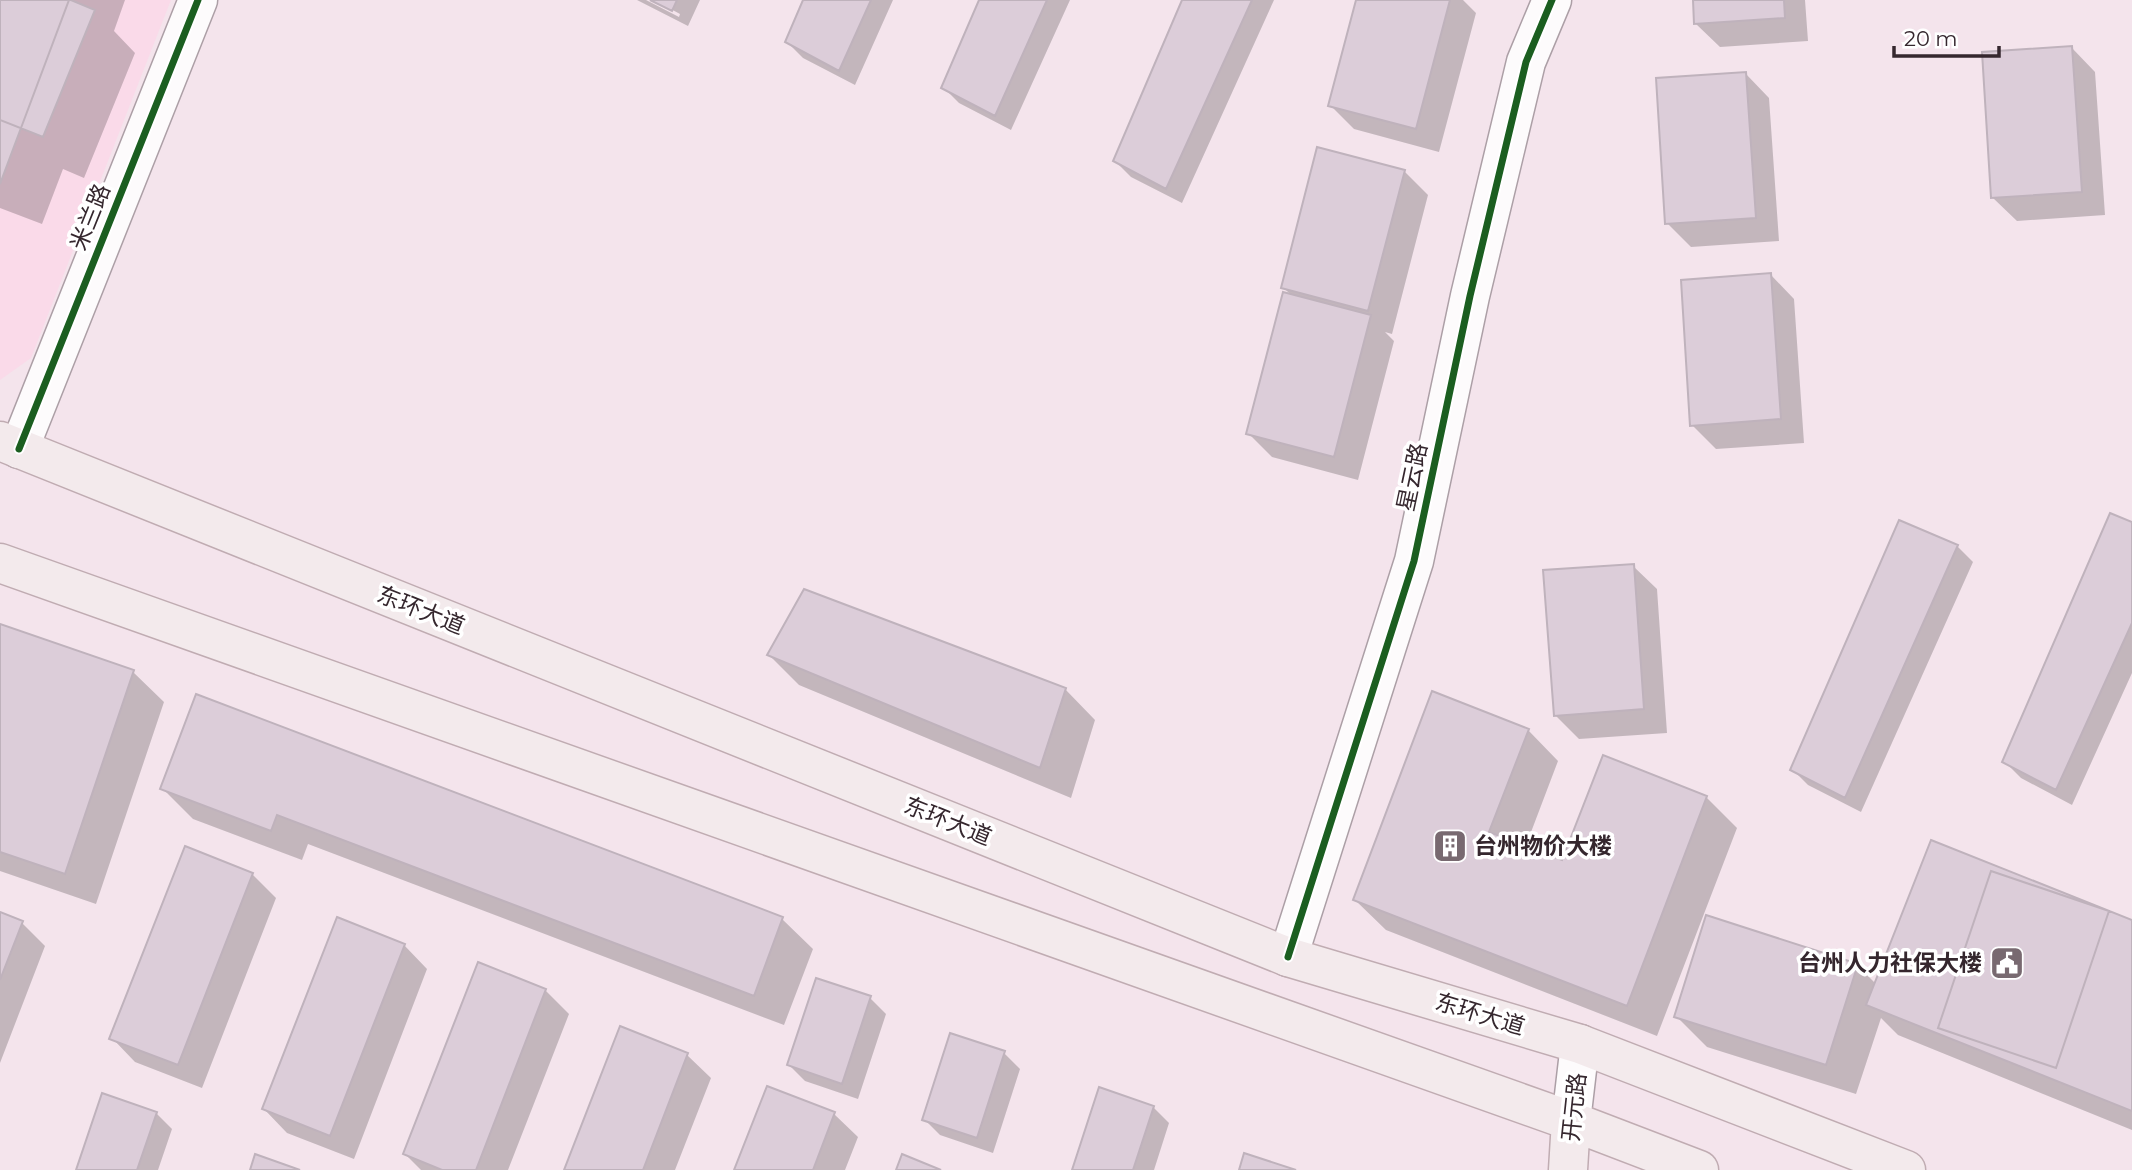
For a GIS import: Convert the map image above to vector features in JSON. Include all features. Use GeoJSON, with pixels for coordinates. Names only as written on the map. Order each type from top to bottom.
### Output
{"type":"FeatureCollection","features":[{"type":"Feature","properties":{"kind":"main road","name":"东环大道"},"geometry":{"type":"LineString","coordinates":[[9,445],[1288,957],[1580,1044],[1906,1170]]}},
{"type":"Feature","properties":{"kind":"main road"},"geometry":{"type":"LineString","coordinates":[[0,563],[1571,1121],[1699,1170]]}},
{"type":"Feature","properties":{"kind":"main road","name":"开元路"},"geometry":{"type":"LineString","coordinates":[[1568,1170],[1571,1121]]}},
{"type":"Feature","properties":{"kind":"street","name":"米兰路"},"geometry":{"type":"LineString","coordinates":[[9,445],[198,0]]}},
{"type":"Feature","properties":{"kind":"street","name":"星云路"},"geometry":{"type":"LineString","coordinates":[[1288,957],[1414,561],[1470,296],[1526,62],[1552,0]]}},
{"type":"Feature","properties":{"kind":"street","name":"开元路"},"geometry":{"type":"LineString","coordinates":[[1571,1121],[1580,1044]]}},
{"type":"Feature","properties":{"kind":"shaded area"},"geometry":{"type":"Polygon","coordinates":[[[0,0],[171,0],[31,358],[0,380],[0,0]]]}},
{"type":"Feature","properties":{"kind":"building"},"geometry":{"type":"Polygon","coordinates":[[[0,0],[71,0],[95,10],[43,137],[0,120],[0,0]]]}},
{"type":"Feature","properties":{"kind":"building"},"geometry":{"type":"Polygon","coordinates":[[[0,0],[69,0],[0,184],[0,0]]]}},
{"type":"Feature","properties":{"kind":"building"},"geometry":{"type":"Polygon","coordinates":[[[650,0],[677,0],[672,11],[650,0]]]}},
{"type":"Feature","properties":{"kind":"building"},"geometry":{"type":"Polygon","coordinates":[[[803,0],[871,0],[839,71],[785,42],[803,0]]]}},
{"type":"Feature","properties":{"kind":"building"},"geometry":{"type":"Polygon","coordinates":[[[979,0],[1047,0],[995,116],[941,88],[979,0]]]}},
{"type":"Feature","properties":{"kind":"building"},"geometry":{"type":"Polygon","coordinates":[[[1182,0],[1252,0],[1166,189],[1113,161],[1182,0]]]}},
{"type":"Feature","properties":{"kind":"building"},"geometry":{"type":"Polygon","coordinates":[[[1356,0],[1450,0],[1416,129],[1328,106],[1356,0]]]}},
{"type":"Feature","properties":{"kind":"building"},"geometry":{"type":"Polygon","coordinates":[[[1693,0],[1784,0],[1785,18],[1694,24],[1693,0]]]}},
{"type":"Feature","properties":{"kind":"building"},"geometry":{"type":"Polygon","coordinates":[[[2072,46],[2082,192],[1991,198],[1982,52],[2072,46]]]}},
{"type":"Feature","properties":{"kind":"building"},"geometry":{"type":"Polygon","coordinates":[[[1746,72],[1756,218],[1665,224],[1656,78],[1746,72]]]}},
{"type":"Feature","properties":{"kind":"building"},"geometry":{"type":"Polygon","coordinates":[[[1317,147],[1405,170],[1368,311],[1281,288],[1317,147]]]}},
{"type":"Feature","properties":{"kind":"building"},"geometry":{"type":"Polygon","coordinates":[[[1771,273],[1781,419],[1690,426],[1681,280],[1771,273]]]}},
{"type":"Feature","properties":{"kind":"building"},"geometry":{"type":"Polygon","coordinates":[[[1283,292],[1371,315],[1334,457],[1246,434],[1283,292]]]}},
{"type":"Feature","properties":{"kind":"building"},"geometry":{"type":"Polygon","coordinates":[[[2110,513],[2132,522],[2132,623],[2056,790],[2002,762],[2110,513]]]}},
{"type":"Feature","properties":{"kind":"building"},"geometry":{"type":"Polygon","coordinates":[[[1899,520],[1958,545],[1845,798],[1790,770],[1899,520]]]}},
{"type":"Feature","properties":{"kind":"building"},"geometry":{"type":"Polygon","coordinates":[[[1634,564],[1644,709],[1554,716],[1543,570],[1634,564]]]}},
{"type":"Feature","properties":{"kind":"building"},"geometry":{"type":"Polygon","coordinates":[[[804,589],[1066,688],[1040,768],[767,655],[804,589]]]}},
{"type":"Feature","properties":{"kind":"building"},"geometry":{"type":"Polygon","coordinates":[[[0,624],[134,670],[65,874],[0,852],[0,624]]]}},
{"type":"Feature","properties":{"kind":"building","name":"台州物价大楼"},"geometry":{"type":"Polygon","coordinates":[[[1432,691],[1529,729],[1489,832],[1562,860],[1603,755],[1707,796],[1627,1006],[1353,900],[1432,691]]]}},
{"type":"Feature","properties":{"kind":"building"},"geometry":{"type":"Polygon","coordinates":[[[196,694],[783,917],[754,996],[277,815],[271,831],[160,789],[196,694]]]}},
{"type":"Feature","properties":{"kind":"building","name":"台州人力社保大楼"},"geometry":{"type":"Polygon","coordinates":[[[1931,840],[2132,920],[2132,1111],[1866,1005],[1931,840]]]}},
{"type":"Feature","properties":{"kind":"building"},"geometry":{"type":"Polygon","coordinates":[[[185,846],[253,873],[178,1065],[109,1039],[185,846]]]}},
{"type":"Feature","properties":{"kind":"building"},"geometry":{"type":"Polygon","coordinates":[[[1991,871],[2109,911],[2056,1068],[1938,1028],[1991,871]]]}},
{"type":"Feature","properties":{"kind":"building"},"geometry":{"type":"Polygon","coordinates":[[[0,912],[23,921],[0,980],[0,912]]]}},
{"type":"Feature","properties":{"kind":"building"},"geometry":{"type":"Polygon","coordinates":[[[1706,915],[1858,964],[1826,1065],[1674,1017],[1706,915]]]}},
{"type":"Feature","properties":{"kind":"building"},"geometry":{"type":"Polygon","coordinates":[[[337,917],[405,944],[330,1136],[262,1109],[337,917]]]}},
{"type":"Feature","properties":{"kind":"building"},"geometry":{"type":"Polygon","coordinates":[[[478,962],[546,989],[476,1170],[442,1170],[403,1154],[478,962]]]}},
{"type":"Feature","properties":{"kind":"building"},"geometry":{"type":"Polygon","coordinates":[[[816,978],[871,996],[842,1084],[787,1065],[816,978]]]}},
{"type":"Feature","properties":{"kind":"building"},"geometry":{"type":"Polygon","coordinates":[[[620,1026],[688,1053],[643,1170],[564,1170],[620,1026]]]}},
{"type":"Feature","properties":{"kind":"building"},"geometry":{"type":"Polygon","coordinates":[[[950,1033],[1005,1051],[977,1138],[922,1120],[950,1033]]]}},
{"type":"Feature","properties":{"kind":"building"},"geometry":{"type":"Polygon","coordinates":[[[767,1086],[835,1112],[813,1170],[734,1170],[767,1086]]]}},
{"type":"Feature","properties":{"kind":"building"},"geometry":{"type":"Polygon","coordinates":[[[1099,1087],[1154,1106],[1133,1170],[1072,1170],[1099,1087]]]}},
{"type":"Feature","properties":{"kind":"building"},"geometry":{"type":"Polygon","coordinates":[[[102,1093],[157,1112],[137,1170],[76,1170],[102,1093]]]}},
{"type":"Feature","properties":{"kind":"building"},"geometry":{"type":"Polygon","coordinates":[[[1244,1153],[1296,1170],[1239,1170],[1244,1153]]]}},
{"type":"Feature","properties":{"kind":"building"},"geometry":{"type":"Polygon","coordinates":[[[255,1154],[300,1170],[250,1170],[255,1154]]]}},
{"type":"Feature","properties":{"kind":"building"},"geometry":{"type":"Polygon","coordinates":[[[902,1154],[941,1170],[896,1170],[902,1154]]]}},
{"type":"Feature","properties":{"kind":"cycle path"},"geometry":{"type":"LineString","coordinates":[[19,449],[198,0]]}},
{"type":"Feature","properties":{"kind":"cycle path"},"geometry":{"type":"LineString","coordinates":[[1288,957],[1414,561],[1470,296],[1526,62],[1552,0]]}},
{"type":"Feature","properties":{"kind":"place","name":"台州物价大楼"},"geometry":{"type":"Point","coordinates":[1450,846]}},
{"type":"Feature","properties":{"kind":"place","name":"台州人力社保大楼"},"geometry":{"type":"Point","coordinates":[2007,963]}}]}
